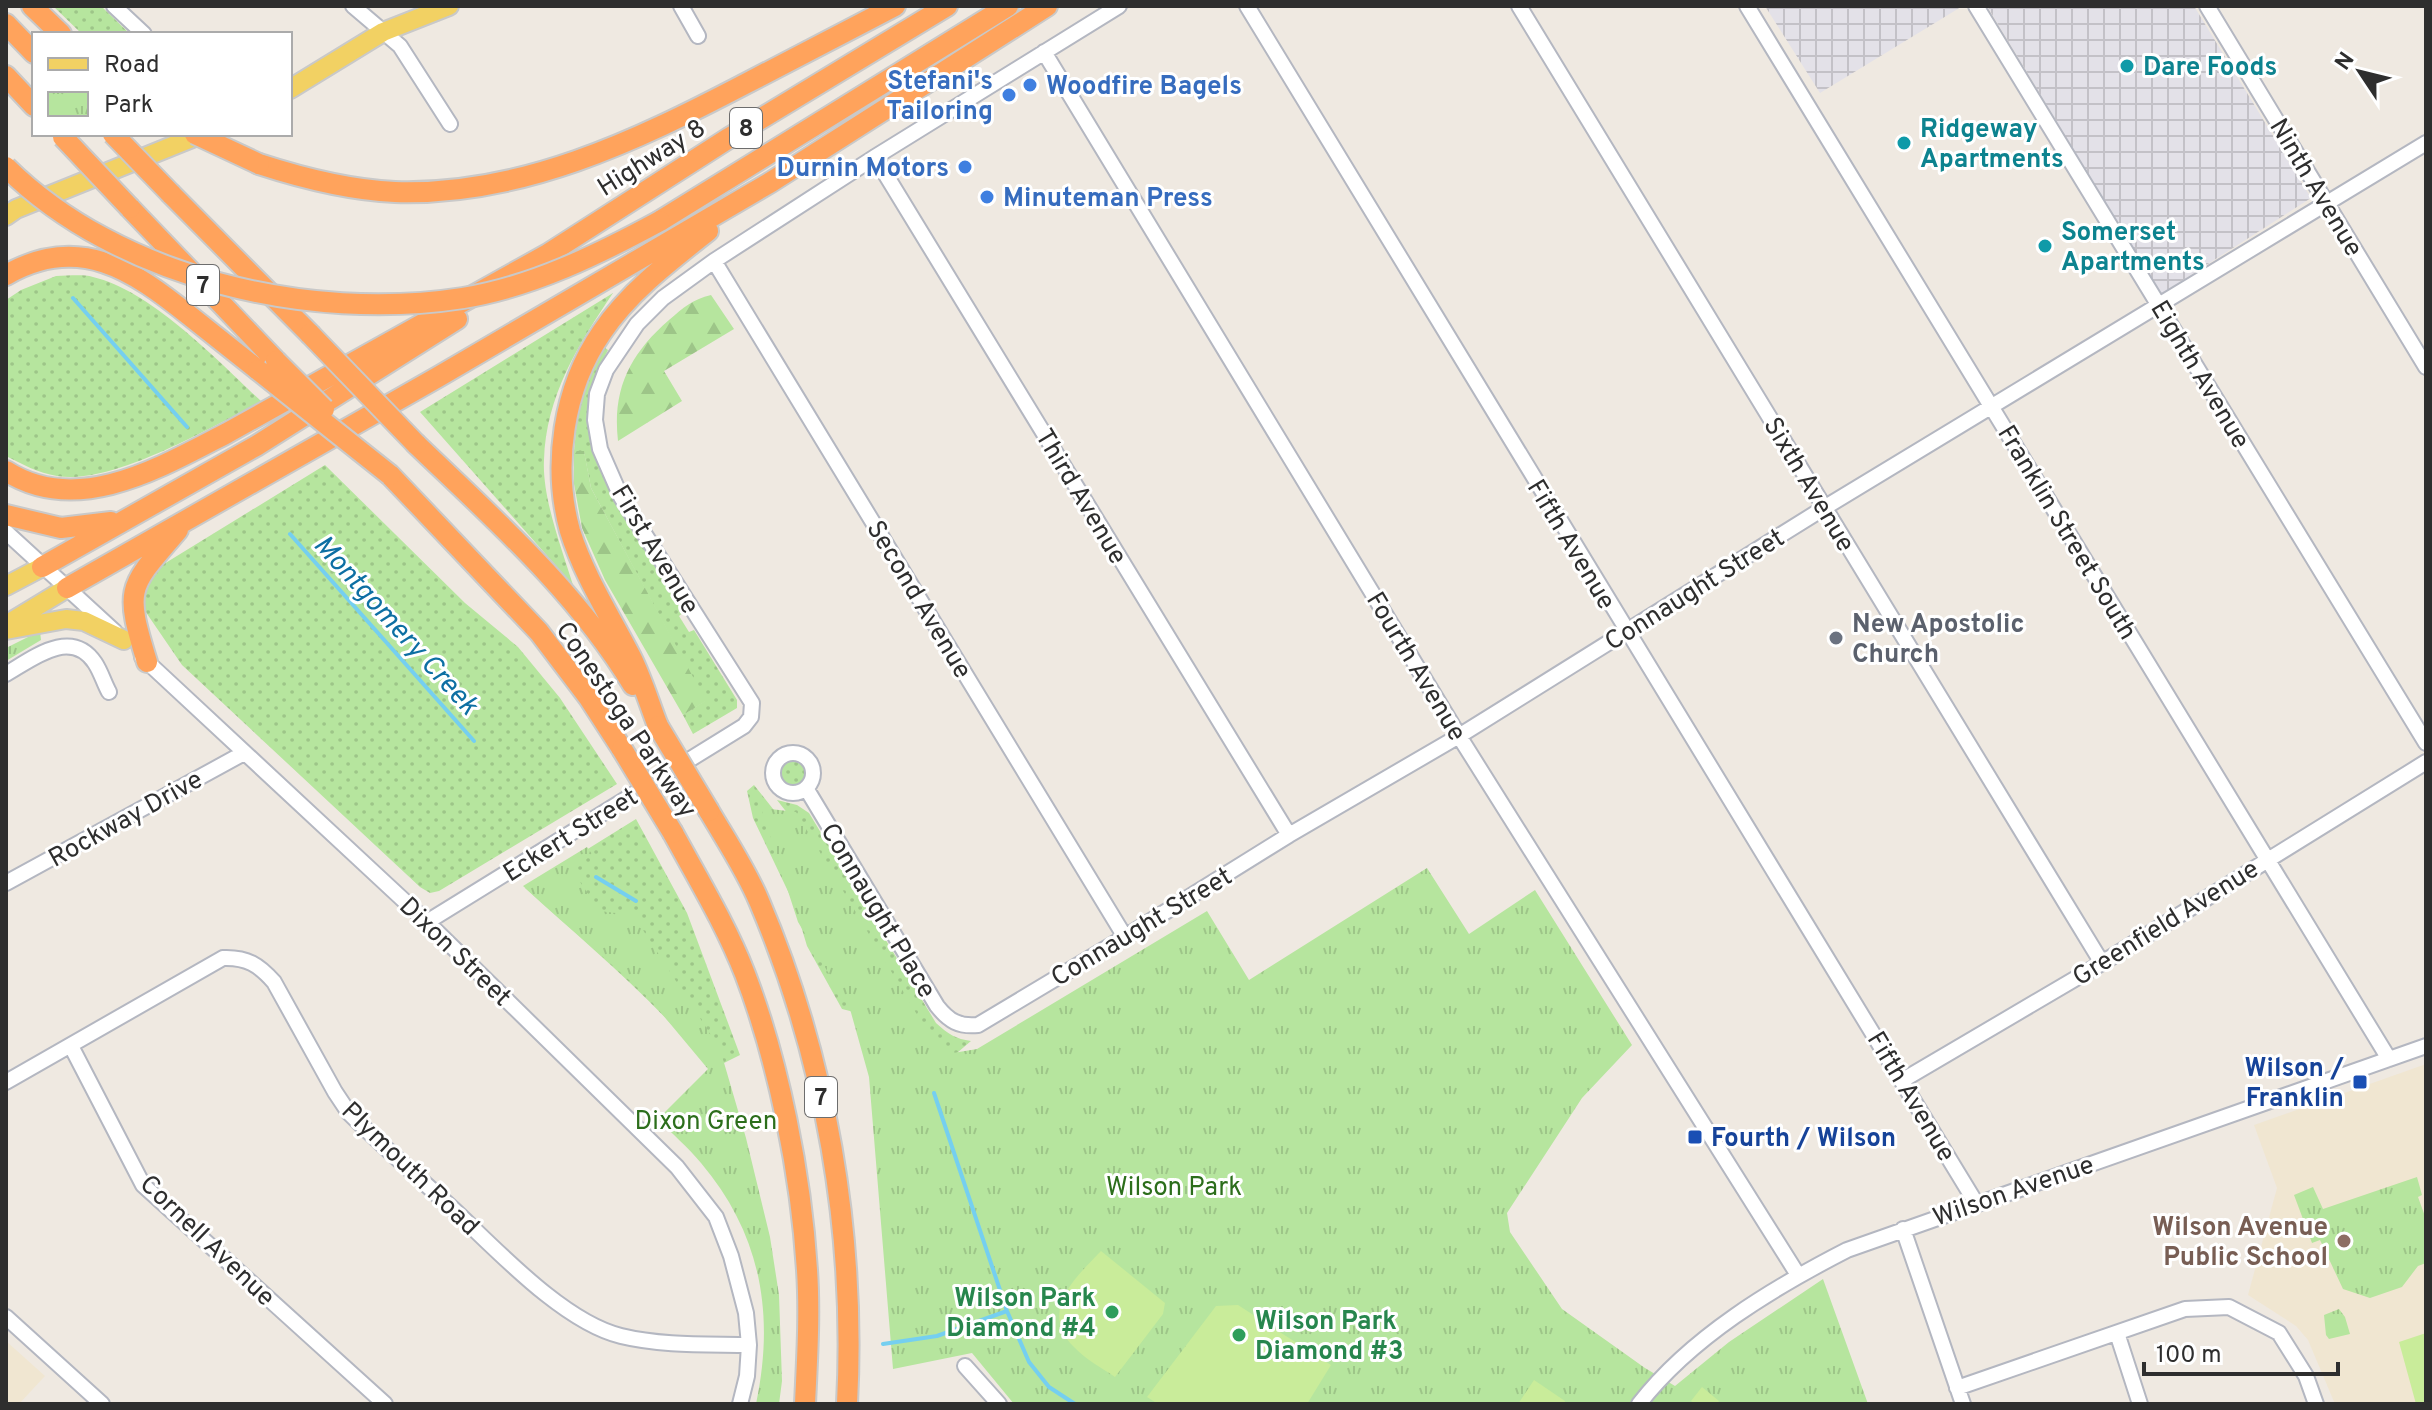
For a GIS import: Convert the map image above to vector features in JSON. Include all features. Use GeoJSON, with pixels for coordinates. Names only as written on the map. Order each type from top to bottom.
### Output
{"type":"FeatureCollection","features":[{"type":"Feature","properties":{"kind":"highway"},"geometry":{"type":"LineString","coordinates":[[32,6],[59,32]]}},
{"type":"Feature","properties":{"kind":"highway"},"geometry":{"type":"LineString","coordinates":[[199,136],[259,164],[340,185],[395,192],[456,188],[565,167],[629,142],[895,6]]}},
{"type":"Feature","properties":{"kind":"highway","name":"Highway 8"},"geometry":{"type":"LineString","coordinates":[[548,254],[729,138],[947,6]]}},
{"type":"Feature","properties":{"kind":"highway"},"geometry":{"type":"LineString","coordinates":[[6,167],[80,225],[156,263],[232,286],[315,302],[400,305],[465,298],[530,280],[600,253],[660,221],[1008,6]]}},
{"type":"Feature","properties":{"kind":"highway","name":"8"},"geometry":{"type":"LineString","coordinates":[[771,182],[1047,6]]}},
{"type":"Feature","properties":{"kind":"highway"},"geometry":{"type":"LineString","coordinates":[[6,24],[32,51]]}},
{"type":"Feature","properties":{"kind":"highway"},"geometry":{"type":"LineString","coordinates":[[6,76],[32,104]]}},
{"type":"Feature","properties":{"kind":"highway","name":"Conestoga Parkway"},"geometry":{"type":"LineString","coordinates":[[62,136],[130,208],[267,366],[390,475],[539,632],[589,698],[673,833],[719,917],[745,974],[771,1059],[793,1156],[807,1271],[805,1404]]}},
{"type":"Feature","properties":{"kind":"highway","name":"Conestoga Parkway"},"geometry":{"type":"LineString","coordinates":[[115,136],[416,444],[519,542],[577,605],[625,672],[709,811],[758,899],[787,972],[817,1073],[836,1173],[847,1276],[847,1404]]}},
{"type":"Feature","properties":{"kind":"highway"},"geometry":{"type":"LineString","coordinates":[[67,588],[424,385],[771,182]]}},
{"type":"Feature","properties":{"kind":"highway"},"geometry":{"type":"LineString","coordinates":[[658,726],[633,661],[588,574],[571,531],[563,494],[564,429],[572,396],[586,361],[601,332],[629,298],[671,260],[771,182]]}},
{"type":"Feature","properties":{"kind":"highway"},"geometry":{"type":"LineString","coordinates":[[6,471],[30,484],[84,489],[114,485],[143,475],[227,433],[548,254]]}},
{"type":"Feature","properties":{"kind":"highway"},"geometry":{"type":"LineString","coordinates":[[42,567],[338,396],[466,313],[548,254]]}},
{"type":"Feature","properties":{"kind":"highway"},"geometry":{"type":"LineString","coordinates":[[6,275],[34,262],[58,257],[89,258],[114,264],[138,277],[267,366]]}},
{"type":"Feature","properties":{"kind":"highway"},"geometry":{"type":"LineString","coordinates":[[6,515],[61,528],[126,519]]}},
{"type":"Feature","properties":{"kind":"highway"},"geometry":{"type":"LineString","coordinates":[[147,662],[134,618],[133,589],[138,576],[188,518]]}},
{"type":"Feature","properties":{"kind":"main road"},"geometry":{"type":"LineString","coordinates":[[292,88],[383,32],[449,6]]}},
{"type":"Feature","properties":{"kind":"main road"},"geometry":{"type":"LineString","coordinates":[[6,216],[197,136]]}},
{"type":"Feature","properties":{"kind":"main road"},"geometry":{"type":"LineString","coordinates":[[6,586],[42,567]]}},
{"type":"Feature","properties":{"kind":"main road"},"geometry":{"type":"LineString","coordinates":[[6,628],[67,588]]}},
{"type":"Feature","properties":{"kind":"main road"},"geometry":{"type":"LineString","coordinates":[[6,628],[66,619],[84,621],[124,640]]}},
{"type":"Feature","properties":{"kind":"street"},"geometry":{"type":"LineString","coordinates":[[114,6],[142,32]]}},
{"type":"Feature","properties":{"kind":"street"},"geometry":{"type":"LineString","coordinates":[[353,6],[400,46],[450,124]]}},
{"type":"Feature","properties":{"kind":"street"},"geometry":{"type":"LineString","coordinates":[[681,6],[698,36]]}},
{"type":"Feature","properties":{"kind":"street","name":"First Avenue"},"geometry":{"type":"LineString","coordinates":[[751,717],[752,703],[621,497],[600,449],[595,420],[597,394],[606,370],[637,324],[663,298],[714,261],[1119,6]]}},
{"type":"Feature","properties":{"kind":"street","name":"Fifth Avenue"},"geometry":{"type":"LineString","coordinates":[[1247,6],[1976,1203]]}},
{"type":"Feature","properties":{"kind":"street","name":"Sixth Avenue"},"geometry":{"type":"LineString","coordinates":[[1519,6],[2102,963]]}},
{"type":"Feature","properties":{"kind":"street","name":"Franklin Street South"},"geometry":{"type":"LineString","coordinates":[[1747,6],[2389,1059]]}},
{"type":"Feature","properties":{"kind":"street","name":"Eighth Avenue"},"geometry":{"type":"LineString","coordinates":[[1976,6],[2426,743]]}},
{"type":"Feature","properties":{"kind":"street","name":"Ninth Avenue"},"geometry":{"type":"LineString","coordinates":[[2207,6],[2426,367]]}},
{"type":"Feature","properties":{"kind":"street","name":"Fourth Avenue"},"geometry":{"type":"LineString","coordinates":[[1044,52],[1459,736],[1798,1275]]}},
{"type":"Feature","properties":{"kind":"street","name":"Connaught Street"},"geometry":{"type":"LineString","coordinates":[[959,1025],[978,1025],[1125,937],[1289,835],[1459,736],[1824,508],[2426,143]]}},
{"type":"Feature","properties":{"kind":"street","name":"Third Avenue"},"geometry":{"type":"LineString","coordinates":[[875,157],[1289,835]]}},
{"type":"Feature","properties":{"kind":"street","name":"Second Avenue"},"geometry":{"type":"LineString","coordinates":[[714,261],[1125,937]]}},
{"type":"Feature","properties":{"kind":"street","name":"Dixon Street"},"geometry":{"type":"LineString","coordinates":[[6,532],[427,922],[658,1148],[716,1217],[731,1256],[746,1313],[749,1345],[747,1376],[740,1404]]}},
{"type":"Feature","properties":{"kind":"street"},"geometry":{"type":"LineString","coordinates":[[6,674],[54,647],[64,645],[94,661],[109,692]]}},
{"type":"Feature","properties":{"kind":"street","name":"Eckert Street"},"geometry":{"type":"LineString","coordinates":[[427,922],[744,726],[751,717]]}},
{"type":"Feature","properties":{"kind":"street","name":"Rockway Drive"},"geometry":{"type":"LineString","coordinates":[[6,883],[244,753]]}},
{"type":"Feature","properties":{"kind":"street","name":"Greenfield Avenue"},"geometry":{"type":"LineString","coordinates":[[1903,1080],[2102,963],[2426,762]]}},
{"type":"Feature","properties":{"kind":"street","name":"Connaught Place"},"geometry":{"type":"LineString","coordinates":[[806,788],[937,1006],[959,1025]]}},
{"type":"Feature","properties":{"kind":"street","name":"Plymouth Road"},"geometry":{"type":"LineString","coordinates":[[6,1082],[223,958],[238,957],[262,968],[274,982],[349,1113],[525,1276],[558,1302],[584,1319],[620,1336],[682,1344],[749,1345]]}},
{"type":"Feature","properties":{"kind":"street","name":"Cornell Avenue"},"geometry":{"type":"LineString","coordinates":[[71,1046],[143,1185],[385,1404]]}},
{"type":"Feature","properties":{"kind":"street","name":"Wilson Avenue"},"geometry":{"type":"LineString","coordinates":[[1639,1404],[1665,1374],[1727,1322],[1798,1275],[1847,1250],[2426,1046]]}},
{"type":"Feature","properties":{"kind":"street"},"geometry":{"type":"LineString","coordinates":[[1903,1229],[1963,1404]]}},
{"type":"Feature","properties":{"kind":"street"},"geometry":{"type":"LineString","coordinates":[[1957,1388],[2185,1309],[2229,1307],[2279,1333],[2306,1376],[2316,1404]]}},
{"type":"Feature","properties":{"kind":"street"},"geometry":{"type":"LineString","coordinates":[[6,1317],[102,1404]]}},
{"type":"Feature","properties":{"kind":"street"},"geometry":{"type":"LineString","coordinates":[[2117,1333],[2140,1404]]}},
{"type":"Feature","properties":{"kind":"street"},"geometry":{"type":"LineString","coordinates":[[965,1366],[999,1404]]}},
{"type":"Feature","properties":{"kind":"shaded area"},"geometry":{"type":"Polygon","coordinates":[[[1765,6],[1961,6],[1961,7],[1820,93],[1765,6]]]}},
{"type":"Feature","properties":{"kind":"shaded area"},"geometry":{"type":"Polygon","coordinates":[[[1987,6],[2194,6],[2311,198],[2161,294],[1987,6]]]}},
{"type":"Feature","properties":{"kind":"shaded area","name":"Wilson Avenue Public School"},"geometry":{"type":"Polygon","coordinates":[[[2426,1064],[2426,1404],[2335,1404],[2308,1340],[2296,1326],[2248,1295],[2277,1188],[2254,1125],[2426,1064]]]}},
{"type":"Feature","properties":{"kind":"shaded area"},"geometry":{"type":"Polygon","coordinates":[[[6,1341],[45,1376],[19,1404],[6,1404],[6,1341]]]}},
{"type":"Feature","properties":{"kind":"green space"},"geometry":{"type":"Polygon","coordinates":[[[53,6],[101,6],[128,32],[80,32],[53,6]]]}},
{"type":"Feature","properties":{"kind":"green space"},"geometry":{"type":"Polygon","coordinates":[[[56,276],[93,277],[138,297],[183,329],[262,402],[161,452],[106,472],[57,476],[6,456],[6,300],[21,290],[56,276]]]}},
{"type":"Feature","properties":{"kind":"green space"},"geometry":{"type":"Polygon","coordinates":[[[613,293],[566,372],[557,393],[546,437],[546,490],[573,585],[420,412],[613,293]]]}},
{"type":"Feature","properties":{"kind":"green space"},"geometry":{"type":"Polygon","coordinates":[[[711,295],[734,329],[664,371],[682,401],[618,441],[621,389],[634,360],[655,333],[674,316],[693,302],[711,295]]]}},
{"type":"Feature","properties":{"kind":"green space"},"geometry":{"type":"Polygon","coordinates":[[[604,347],[608,350],[590,398],[591,440],[596,459],[616,501],[684,612],[679,616],[689,632],[694,630],[737,700],[737,708],[693,734],[683,715],[705,701],[591,488],[584,452],[574,451],[579,400],[604,347]]]}},
{"type":"Feature","properties":{"kind":"green space"},"geometry":{"type":"Polygon","coordinates":[[[574,451],[584,451],[591,488],[706,701],[683,715],[605,580],[582,528],[574,484],[574,451]]]}},
{"type":"Feature","properties":{"kind":"green space"},"geometry":{"type":"Polygon","coordinates":[[[325,465],[465,603],[518,647],[560,698],[617,784],[439,891],[430,893],[420,887],[182,665],[143,608],[147,581],[159,567],[325,465]]]}},
{"type":"Feature","properties":{"kind":"green space"},"geometry":{"type":"Polygon","coordinates":[[[40,631],[41,640],[6,661],[6,648],[40,631]]]}},
{"type":"Feature","properties":{"kind":"green space"},"geometry":{"type":"Polygon","coordinates":[[[793,758],[804,762],[808,773],[804,784],[793,788],[782,784],[778,773],[782,762],[793,758]]]}},
{"type":"Feature","properties":{"kind":"green space"},"geometry":{"type":"Polygon","coordinates":[[[754,785],[777,814],[854,1012],[842,1009],[807,946],[795,906],[753,818],[747,791],[754,785]]]}},
{"type":"Feature","properties":{"kind":"green space"},"geometry":{"type":"Polygon","coordinates":[[[777,800],[797,805],[809,813],[936,1023],[952,1035],[971,1041],[943,1065],[799,828],[777,800]]]}},
{"type":"Feature","properties":{"kind":"green space","name":"Wilson Park"},"geometry":{"type":"Polygon","coordinates":[[[761,808],[796,812],[931,1038],[953,1053],[977,1049],[1207,911],[1249,980],[1427,868],[1469,934],[1535,890],[1632,1045],[1582,1098],[1507,1213],[1510,1232],[1562,1309],[1675,1386],[1729,1342],[1823,1279],[1868,1404],[1014,1404],[972,1353],[893,1369],[869,1077],[850,1009],[798,922],[761,808]]]}},
{"type":"Feature","properties":{"kind":"green space"},"geometry":{"type":"Polygon","coordinates":[[[636,819],[687,913],[740,1055],[710,1070],[646,998],[525,888],[636,819]]]}},
{"type":"Feature","properties":{"kind":"green space","name":"Dixon Green"},"geometry":{"type":"Polygon","coordinates":[[[587,847],[592,854],[573,871],[599,911],[616,913],[630,910],[720,1049],[770,1237],[779,1295],[782,1381],[779,1404],[756,1404],[762,1371],[763,1307],[750,1247],[738,1218],[701,1163],[658,1119],[708,1069],[647,996],[523,886],[587,847]]]}},
{"type":"Feature","properties":{"kind":"green space"},"geometry":{"type":"Polygon","coordinates":[[[2417,1177],[2422,1195],[2418,1197],[2426,1219],[2426,1263],[2418,1266],[2402,1287],[2370,1298],[2343,1289],[2320,1240],[2312,1243],[2294,1195],[2313,1187],[2323,1209],[2417,1177]]]}},
{"type":"Feature","properties":{"kind":"green space","name":"Wilson Park Diamond #4"},"geometry":{"type":"Polygon","coordinates":[[[1101,1251],[1165,1303],[1163,1314],[1115,1377],[1074,1347],[1064,1334],[1060,1320],[1060,1308],[1072,1283],[1101,1251]]]}},
{"type":"Feature","properties":{"kind":"green space","name":"Wilson Park Diamond #3"},"geometry":{"type":"Polygon","coordinates":[[[1238,1305],[1331,1365],[1307,1404],[1158,1404],[1147,1397],[1216,1306],[1238,1305]]]}},
{"type":"Feature","properties":{"kind":"green space"},"geometry":{"type":"Polygon","coordinates":[[[2339,1309],[2350,1334],[2329,1339],[2324,1315],[2339,1309]]]}},
{"type":"Feature","properties":{"kind":"green space"},"geometry":{"type":"Polygon","coordinates":[[[2426,1333],[2426,1404],[2416,1404],[2399,1342],[2426,1333]]]}},
{"type":"Feature","properties":{"kind":"green space"},"geometry":{"type":"Polygon","coordinates":[[[1534,1380],[1565,1401],[1564,1404],[1518,1404],[1534,1380]]]}},
{"type":"Feature","properties":{"kind":"green space"},"geometry":{"type":"Polygon","coordinates":[[[1702,1387],[1719,1401],[1717,1404],[1695,1404],[1691,1401],[1702,1387]]]}},
{"type":"Feature","properties":{"kind":"waterway","name":"Montgomery Creek"},"geometry":{"type":"LineString","coordinates":[[73,298],[187,427]]}},
{"type":"Feature","properties":{"kind":"waterway","name":"Montgomery Creek"},"geometry":{"type":"LineString","coordinates":[[290,534],[474,741]]}},
{"type":"Feature","properties":{"kind":"waterway","name":"Montgomery Creek"},"geometry":{"type":"LineString","coordinates":[[596,877],[636,901]]}},
{"type":"Feature","properties":{"kind":"waterway","name":"Montgomery Creek"},"geometry":{"type":"LineString","coordinates":[[934,1093],[1007,1311],[1029,1362],[1049,1387],[1075,1404]]}},
{"type":"Feature","properties":{"kind":"waterway"},"geometry":{"type":"LineString","coordinates":[[883,1344],[937,1336],[1007,1311]]}},
{"type":"Feature","properties":{"kind":"place","name":"Dare Foods"},"geometry":{"type":"Point","coordinates":[2127,66]}},
{"type":"Feature","properties":{"kind":"place","name":"Woodfire Bagels"},"geometry":{"type":"Point","coordinates":[1030,85]}},
{"type":"Feature","properties":{"kind":"place","name":"Stefani's Tailoring"},"geometry":{"type":"Point","coordinates":[1009,95]}},
{"type":"Feature","properties":{"kind":"place","name":"Ridgeway Apartments"},"geometry":{"type":"Point","coordinates":[1904,143]}},
{"type":"Feature","properties":{"kind":"place","name":"Durnin Motors"},"geometry":{"type":"Point","coordinates":[965,167]}},
{"type":"Feature","properties":{"kind":"place","name":"Minuteman Press"},"geometry":{"type":"Point","coordinates":[987,197]}},
{"type":"Feature","properties":{"kind":"place","name":"Somerset Apartments"},"geometry":{"type":"Point","coordinates":[2045,246]}},
{"type":"Feature","properties":{"kind":"place","name":"New Apostolic Church"},"geometry":{"type":"Point","coordinates":[1836,638]}},
{"type":"Feature","properties":{"kind":"place","name":"Wilson / Franklin"},"geometry":{"type":"Point","coordinates":[2360,1082]}},
{"type":"Feature","properties":{"kind":"place","name":"Fourth / Wilson"},"geometry":{"type":"Point","coordinates":[1695,1137]}},
{"type":"Feature","properties":{"kind":"place","name":"Wilson Avenue Public School"},"geometry":{"type":"Point","coordinates":[2344,1241]}},
{"type":"Feature","properties":{"kind":"place","name":"Wilson Park Diamond #4"},"geometry":{"type":"Point","coordinates":[1112,1312]}},
{"type":"Feature","properties":{"kind":"place","name":"Wilson Park Diamond #3"},"geometry":{"type":"Point","coordinates":[1239,1335]}}]}
